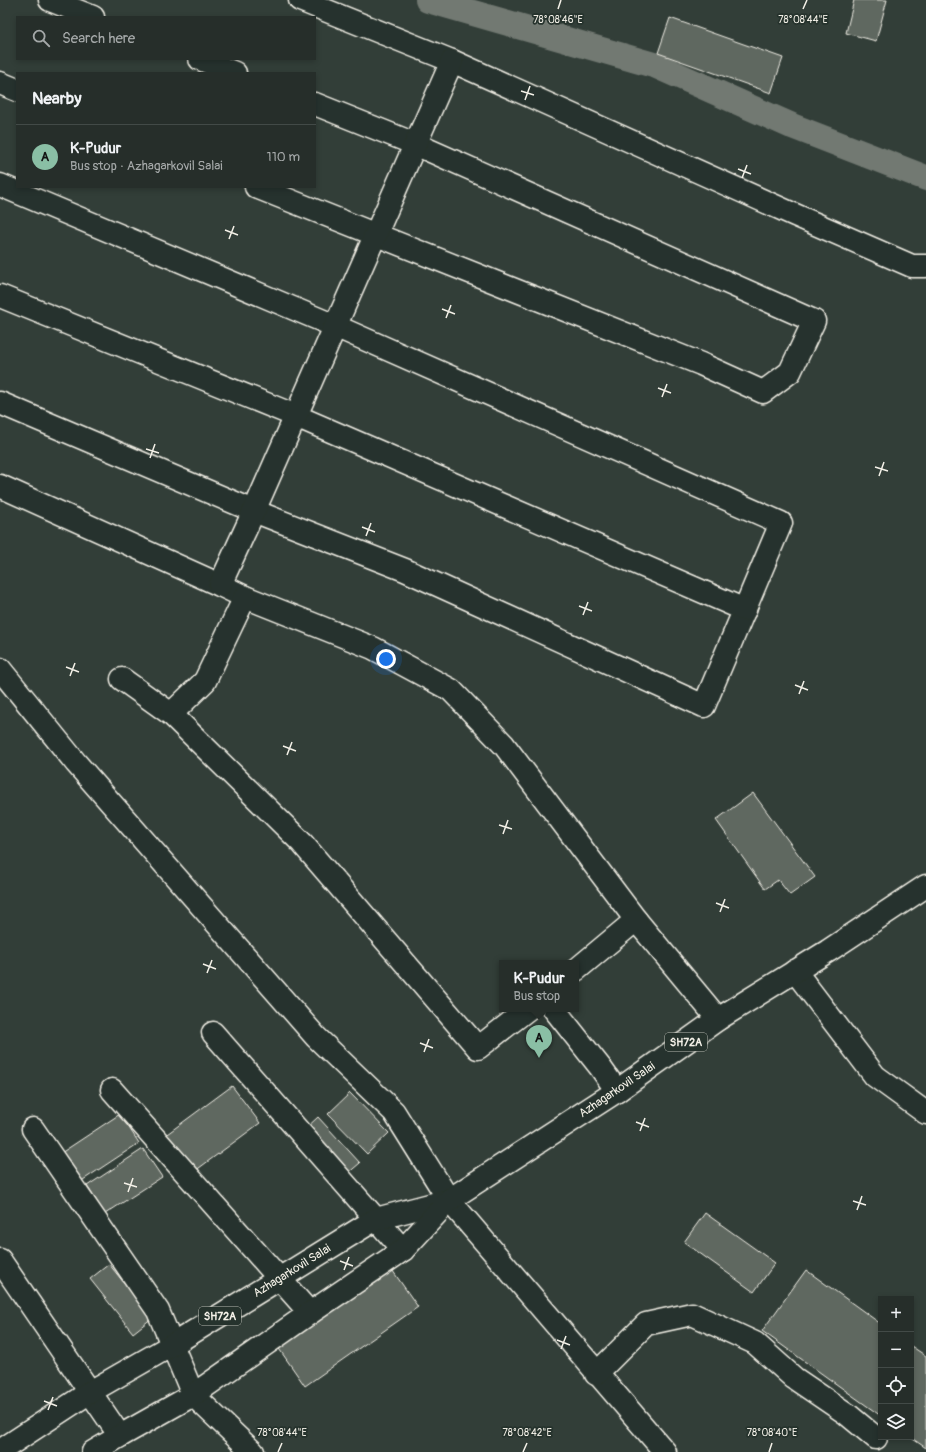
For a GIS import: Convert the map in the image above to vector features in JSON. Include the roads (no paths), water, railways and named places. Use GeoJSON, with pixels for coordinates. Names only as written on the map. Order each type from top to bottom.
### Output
{"type":"FeatureCollection","features":[{"type":"Feature","properties":{"kind":"street"},"geometry":{"type":"LineString","coordinates":[[50,0],[90,16]]}},
{"type":"Feature","properties":{"kind":"street"},"geometry":{"type":"LineString","coordinates":[[300,0],[452,61],[912,266],[926,266]]}},
{"type":"Feature","properties":{"kind":"street"},"geometry":{"type":"LineString","coordinates":[[202,60],[232,72]]}},
{"type":"Feature","properties":{"kind":"street"},"geometry":{"type":"LineString","coordinates":[[220,585],[452,61]]}},
{"type":"Feature","properties":{"kind":"street"},"geometry":{"type":"LineString","coordinates":[[0,83],[16,90]]}},
{"type":"Feature","properties":{"kind":"street"},"geometry":{"type":"LineString","coordinates":[[258,188],[694,361],[763,392],[790,372],[814,321],[415,144],[316,104]]}},
{"type":"Feature","properties":{"kind":"street"},"geometry":{"type":"LineString","coordinates":[[0,185],[335,326],[781,523],[704,706],[405,570],[254,511],[0,403]]}},
{"type":"Feature","properties":{"kind":"street"},"geometry":{"type":"LineString","coordinates":[[0,296],[296,416],[745,610]]}},
{"type":"Feature","properties":{"kind":"street"},"geometry":{"type":"LineString","coordinates":[[0,486],[220,585],[245,598],[373,648],[451,690],[504,745],[636,920],[718,1019]]}},
{"type":"Feature","properties":{"kind":"street"},"geometry":{"type":"LineString","coordinates":[[171,714],[205,681],[245,598]]}},
{"type":"Feature","properties":{"kind":"street"},"geometry":{"type":"LineString","coordinates":[[0,669],[76,763],[316,1037],[394,1112],[449,1200],[596,1374],[665,1452]]}},
{"type":"Feature","properties":{"kind":"street"},"geometry":{"type":"LineString","coordinates":[[122,679],[171,714],[302,843],[478,1048],[524,1012]]}},
{"type":"Feature","properties":{"kind":"street","name":"Azhagarkovil Salai"},"geometry":{"type":"LineString","coordinates":[[93,1452],[193,1395],[310,1313],[404,1250],[449,1200],[617,1091],[718,1019],[794,972],[926,886]]}},
{"type":"Feature","properties":{"kind":"street"},"geometry":{"type":"LineString","coordinates":[[579,968],[636,920]]}},
{"type":"Feature","properties":{"kind":"street"},"geometry":{"type":"LineString","coordinates":[[794,972],[875,1076],[926,1113]]}},
{"type":"Feature","properties":{"kind":"street"},"geometry":{"type":"LineString","coordinates":[[556,1012],[617,1091]]}},
{"type":"Feature","properties":{"kind":"street"},"geometry":{"type":"LineString","coordinates":[[213,1033],[404,1250]]}},
{"type":"Feature","properties":{"kind":"street"},"geometry":{"type":"LineString","coordinates":[[112,1090],[310,1313]]}},
{"type":"Feature","properties":{"kind":"street"},"geometry":{"type":"LineString","coordinates":[[34,1129],[158,1311],[193,1395],[253,1452]]}},
{"type":"Feature","properties":{"kind":"street","name":"Azhagarkovil Salai"},"geometry":{"type":"LineString","coordinates":[[2,1449],[90,1392],[172,1346],[376,1219],[449,1200]]}},
{"type":"Feature","properties":{"kind":"street"},"geometry":{"type":"LineString","coordinates":[[0,1260],[120,1436]]}},
{"type":"Feature","properties":{"kind":"street"},"geometry":{"type":"LineString","coordinates":[[596,1374],[646,1324],[692,1314],[755,1343],[794,1378],[846,1414],[876,1438]]}},
{"type":"Feature","properties":{"kind":"waterway"},"geometry":{"type":"LineString","coordinates":[[428,0],[657,66],[792,126],[926,178]]}},
{"type":"Feature","properties":{"kind":"place","name":"K-Pudur"},"geometry":{"type":"Point","coordinates":[539,1058]}}]}
